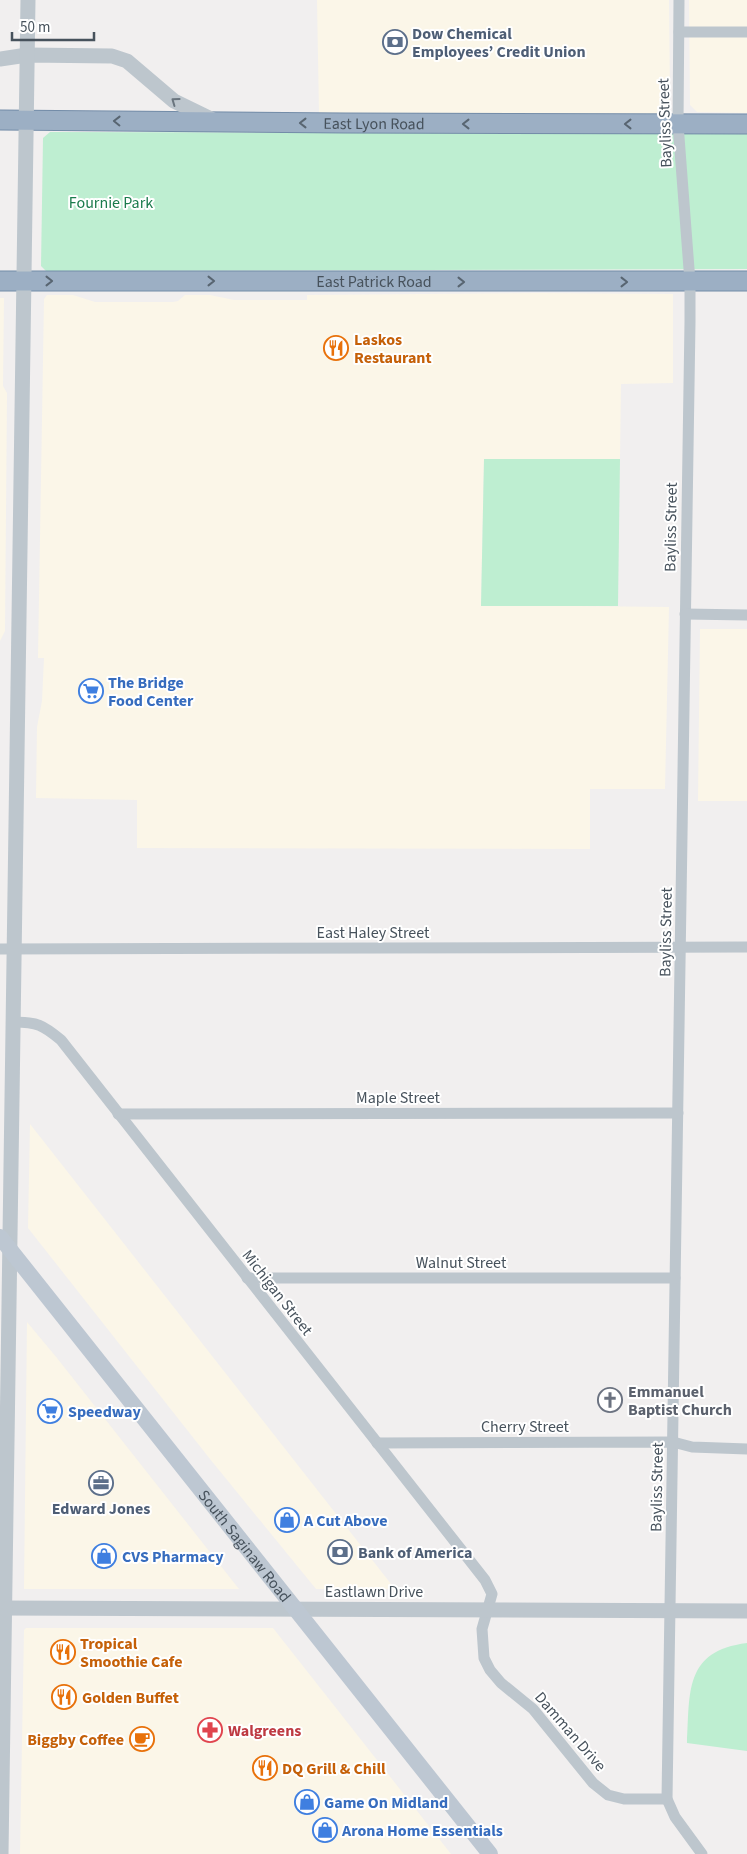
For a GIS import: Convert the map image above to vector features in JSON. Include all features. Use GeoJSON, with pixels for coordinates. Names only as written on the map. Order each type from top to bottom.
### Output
{"type":"FeatureCollection","features":[{"type":"Feature","properties":{"kind":"highway","name":"East Lyon Road"},"geometry":{"type":"LineString","coordinates":[[0,120],[218,123],[747,124]]}},
{"type":"Feature","properties":{"kind":"highway","name":"East Patrick Road"},"geometry":{"type":"LineString","coordinates":[[0,281],[747,281]]}},
{"type":"Feature","properties":{"kind":"main road","name":"South Saginaw Road"},"geometry":{"type":"LineString","coordinates":[[5,1244],[490,1854]]}},
{"type":"Feature","properties":{"kind":"street"},"geometry":{"type":"LineString","coordinates":[[1,1854],[5,1244],[14,1022],[7,949],[24,281],[28,0]]}},
{"type":"Feature","properties":{"kind":"street","name":"Bayliss Street"},"geometry":{"type":"LineString","coordinates":[[679,0],[678,124],[690,282],[667,1799],[675,1817],[702,1854]]}},
{"type":"Feature","properties":{"kind":"street"},"geometry":{"type":"LineString","coordinates":[[679,32],[747,32]]}},
{"type":"Feature","properties":{"kind":"street"},"geometry":{"type":"LineString","coordinates":[[0,59],[27,55],[112,56],[127,61],[174,101],[218,123]]}},
{"type":"Feature","properties":{"kind":"street"},"geometry":{"type":"LineString","coordinates":[[685,614],[747,615]]}},
{"type":"Feature","properties":{"kind":"street","name":"East Haley Street"},"geometry":{"type":"LineString","coordinates":[[7,949],[747,947]]}},
{"type":"Feature","properties":{"kind":"street","name":"Michigan Street"},"geometry":{"type":"LineString","coordinates":[[14,1022],[34,1022],[47,1028],[61,1040],[485,1580],[492,1594],[488,1610]]}},
{"type":"Feature","properties":{"kind":"street","name":"Maple Street"},"geometry":{"type":"LineString","coordinates":[[118,1114],[678,1113]]}},
{"type":"Feature","properties":{"kind":"street","name":"Walnut Street"},"geometry":{"type":"LineString","coordinates":[[247,1278],[675,1278]]}},
{"type":"Feature","properties":{"kind":"street","name":"Cherry Street"},"geometry":{"type":"LineString","coordinates":[[377,1443],[673,1442],[692,1447],[747,1449]]}},
{"type":"Feature","properties":{"kind":"street","name":"Eastlawn Drive"},"geometry":{"type":"LineString","coordinates":[[2,1608],[747,1611]]}},
{"type":"Feature","properties":{"kind":"street","name":"Damman Drive"},"geometry":{"type":"LineString","coordinates":[[488,1610],[482,1629],[484,1658],[490,1670],[501,1683],[533,1709],[593,1783],[608,1795],[624,1799],[667,1799]]}},
{"type":"Feature","properties":{"kind":"shaded area"},"geometry":{"type":"Polygon","coordinates":[[[317,0],[669,0],[670,99],[667,106],[659,114],[319,113],[317,0]]]}},
{"type":"Feature","properties":{"kind":"shaded area"},"geometry":{"type":"Polygon","coordinates":[[[689,0],[747,0],[747,113],[697,112],[690,105],[689,0]]]}},
{"type":"Feature","properties":{"kind":"shaded area"},"geometry":{"type":"Polygon","coordinates":[[[673,294],[673,383],[621,384],[620,459],[484,459],[481,605],[669,607],[665,789],[590,789],[590,849],[137,848],[137,800],[36,798],[37,727],[42,701],[44,658],[38,658],[44,299],[47,295],[73,295],[95,302],[173,302],[178,301],[185,295],[210,295],[234,300],[307,300],[307,295],[673,294]]]}},
{"type":"Feature","properties":{"kind":"shaded area"},"geometry":{"type":"Polygon","coordinates":[[[0,298],[4,298],[3,386],[7,393],[5,631],[0,641],[0,298]]]}},
{"type":"Feature","properties":{"kind":"shaded area"},"geometry":{"type":"Polygon","coordinates":[[[700,629],[747,629],[747,801],[698,801],[700,629]]]}},
{"type":"Feature","properties":{"kind":"shaded area"},"geometry":{"type":"Polygon","coordinates":[[[30,1124],[395,1589],[316,1589],[210,1459],[28,1228],[30,1124]]]}},
{"type":"Feature","properties":{"kind":"shaded area"},"geometry":{"type":"Polygon","coordinates":[[[27,1322],[57,1358],[239,1589],[24,1589],[27,1322]]]}},
{"type":"Feature","properties":{"kind":"shaded area"},"geometry":{"type":"Polygon","coordinates":[[[26,1628],[273,1628],[451,1854],[20,1854],[24,1630],[26,1628]]]}},
{"type":"Feature","properties":{"kind":"green space","name":"Fournie Park"},"geometry":{"type":"Polygon","coordinates":[[[50,132],[747,134],[747,269],[46,271],[41,266],[43,138],[50,132]]]}},
{"type":"Feature","properties":{"kind":"green space"},"geometry":{"type":"Polygon","coordinates":[[[484,459],[620,459],[618,606],[481,606],[484,459]]]}},
{"type":"Feature","properties":{"kind":"green space"},"geometry":{"type":"Polygon","coordinates":[[[747,1643],[747,1751],[687,1743],[691,1691],[694,1677],[701,1665],[711,1655],[726,1648],[747,1643]]]}},
{"type":"Feature","properties":{"kind":"place","name":"Dow Chemical Employees’ Credit Union"},"geometry":{"type":"Point","coordinates":[395,42]}},
{"type":"Feature","properties":{"kind":"place","name":"Laskos Restaurant"},"geometry":{"type":"Point","coordinates":[336,348]}},
{"type":"Feature","properties":{"kind":"place","name":"The Bridge Food Center"},"geometry":{"type":"Point","coordinates":[91,691]}},
{"type":"Feature","properties":{"kind":"place","name":"Emmanuel Baptist Church"},"geometry":{"type":"Point","coordinates":[610,1400]}},
{"type":"Feature","properties":{"kind":"place","name":"Speedway"},"geometry":{"type":"Point","coordinates":[50,1411]}},
{"type":"Feature","properties":{"kind":"place","name":"Edward Jones"},"geometry":{"type":"Point","coordinates":[101,1483]}},
{"type":"Feature","properties":{"kind":"place","name":"A Cut Above"},"geometry":{"type":"Point","coordinates":[287,1520]}},
{"type":"Feature","properties":{"kind":"place","name":"Bank of America"},"geometry":{"type":"Point","coordinates":[340,1552]}},
{"type":"Feature","properties":{"kind":"place","name":"CVS Pharmacy"},"geometry":{"type":"Point","coordinates":[104,1556]}},
{"type":"Feature","properties":{"kind":"place","name":"Tropical Smoothie Cafe"},"geometry":{"type":"Point","coordinates":[63,1652]}},
{"type":"Feature","properties":{"kind":"place","name":"Golden Buffet"},"geometry":{"type":"Point","coordinates":[64,1697]}},
{"type":"Feature","properties":{"kind":"place","name":"Walgreens"},"geometry":{"type":"Point","coordinates":[210,1730]}},
{"type":"Feature","properties":{"kind":"place","name":"Biggby Coffee"},"geometry":{"type":"Point","coordinates":[142,1739]}},
{"type":"Feature","properties":{"kind":"place","name":"DQ Grill & Chill"},"geometry":{"type":"Point","coordinates":[265,1768]}},
{"type":"Feature","properties":{"kind":"place","name":"Game On Midland"},"geometry":{"type":"Point","coordinates":[307,1802]}},
{"type":"Feature","properties":{"kind":"place","name":"Arona Home Essentials"},"geometry":{"type":"Point","coordinates":[325,1830]}}]}
